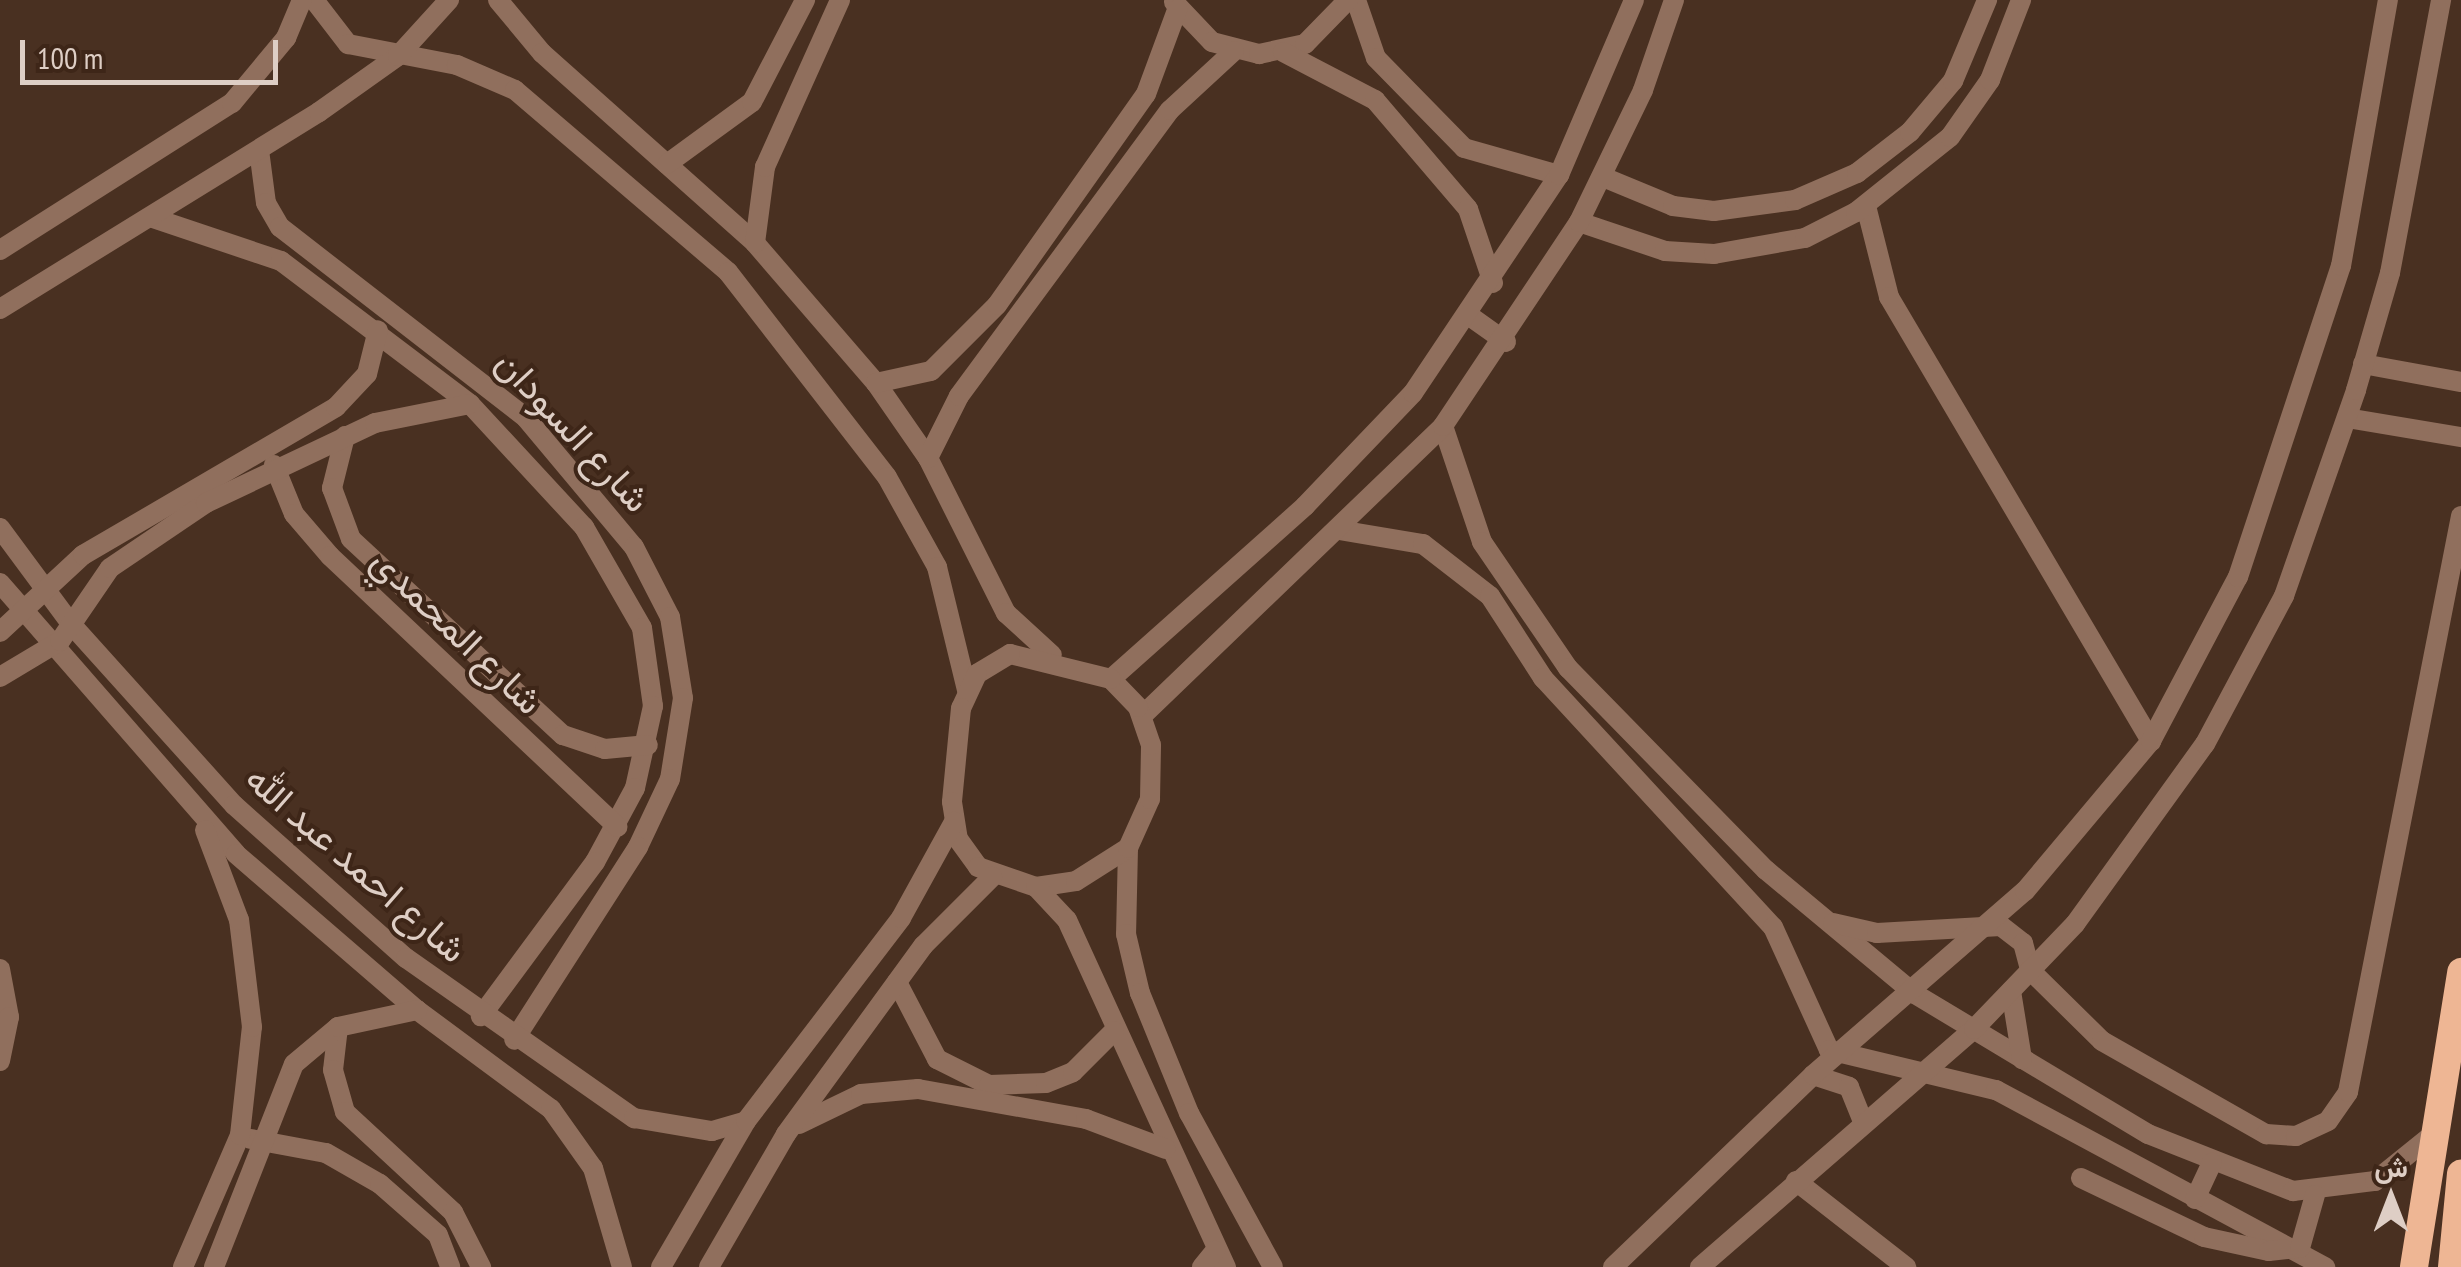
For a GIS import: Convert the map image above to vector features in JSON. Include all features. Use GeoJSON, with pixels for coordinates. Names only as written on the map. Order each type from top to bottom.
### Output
{"type":"FeatureCollection","features":[{"type":"Feature","properties":{"kind":"highway"},"geometry":{"type":"LineString","coordinates":[[2414,1267],[2428,1139],[2461,972]]}},
{"type":"Feature","properties":{"kind":"highway"},"geometry":{"type":"LineString","coordinates":[[2452,1267],[2461,1173]]}},
{"type":"Feature","properties":{"kind":"street"},"geometry":{"type":"LineString","coordinates":[[0,250],[232,103],[286,38],[302,0]]}},
{"type":"Feature","properties":{"kind":"street"},"geometry":{"type":"LineString","coordinates":[[314,0],[348,44],[457,65],[516,90],[728,272],[887,477],[937,567],[966,690],[954,822],[900,918],[746,1121],[661,1267]]}},
{"type":"Feature","properties":{"kind":"street"},"geometry":{"type":"LineString","coordinates":[[0,309],[259,150],[398,56],[449,0]]}},
{"type":"Feature","properties":{"kind":"street"},"geometry":{"type":"LineString","coordinates":[[498,0],[542,53],[754,243],[876,383],[928,458],[1006,613],[1058,659]]}},
{"type":"Feature","properties":{"kind":"street"},"geometry":{"type":"LineString","coordinates":[[667,164],[752,102],[804,0]]}},
{"type":"Feature","properties":{"kind":"street"},"geometry":{"type":"LineString","coordinates":[[754,243],[765,167],[840,0]]}},
{"type":"Feature","properties":{"kind":"street"},"geometry":{"type":"LineString","coordinates":[[1284,52],[1324,32],[1348,0]]}},
{"type":"Feature","properties":{"kind":"street"},"geometry":{"type":"LineString","coordinates":[[1356,0],[1376,58],[1464,148],[1558,176]]}},
{"type":"Feature","properties":{"kind":"street"},"geometry":{"type":"LineString","coordinates":[[1111,679],[1361,452],[1472,317],[1558,176],[1625,30],[1634,0]]}},
{"type":"Feature","properties":{"kind":"street"},"geometry":{"type":"LineString","coordinates":[[1143,715],[1443,426],[1506,342],[1602,177],[1674,0]]}},
{"type":"Feature","properties":{"kind":"street"},"geometry":{"type":"LineString","coordinates":[[1602,177],[1673,206],[1714,212],[1796,200],[1856,173],[1910,132],[1953,81],[1987,0]]}},
{"type":"Feature","properties":{"kind":"street"},"geometry":{"type":"LineString","coordinates":[[1579,222],[1664,251],[1714,254],[1805,238],[1866,206],[1950,137],[1990,80],[2022,0]]}},
{"type":"Feature","properties":{"kind":"street"},"geometry":{"type":"LineString","coordinates":[[1613,1267],[1813,1075],[1915,994],[1992,923],[2151,741],[2238,578],[2335,284],[2388,0]]}},
{"type":"Feature","properties":{"kind":"street"},"geometry":{"type":"LineString","coordinates":[[1700,1267],[1863,1121],[1974,1029],[2011,991],[2144,836],[2205,744],[2284,596],[2364,364],[2441,0]]}},
{"type":"Feature","properties":{"kind":"street"},"geometry":{"type":"LineString","coordinates":[[876,383],[931,371],[997,305],[1146,94],[1175,5],[1234,51],[1284,52],[1374,100],[1468,209],[1493,283]]}},
{"type":"Feature","properties":{"kind":"street"},"geometry":{"type":"LineString","coordinates":[[1625,30],[1658,45]]}},
{"type":"Feature","properties":{"kind":"street"},"geometry":{"type":"LineString","coordinates":[[928,458],[960,396],[1170,110],[1234,51]]}},
{"type":"Feature","properties":{"kind":"street","name":"شارع السودان"},"geometry":{"type":"LineString","coordinates":[[259,150],[266,204],[280,226],[526,418],[619,527],[670,617],[683,698],[670,779],[638,848],[514,1040]]}},
{"type":"Feature","properties":{"kind":"street"},"geometry":{"type":"LineString","coordinates":[[1866,206],[1889,297],[2151,741]]}},
{"type":"Feature","properties":{"kind":"street","name":"شارع السودان"},"geometry":{"type":"LineString","coordinates":[[152,218],[250,246],[378,330],[470,404],[560,497],[626,592],[650,666],[648,745],[618,826],[482,1016]]}},
{"type":"Feature","properties":{"kind":"street"},"geometry":{"type":"LineString","coordinates":[[1472,317],[1506,342]]}},
{"type":"Feature","properties":{"kind":"street"},"geometry":{"type":"LineString","coordinates":[[0,632],[44,586],[202,478],[336,407],[368,374],[378,330]]}},
{"type":"Feature","properties":{"kind":"street"},"geometry":{"type":"LineString","coordinates":[[2364,364],[2461,382]]}},
{"type":"Feature","properties":{"kind":"street"},"geometry":{"type":"LineString","coordinates":[[0,678],[52,647],[124,556],[274,465],[345,436],[470,404]]}},
{"type":"Feature","properties":{"kind":"street"},"geometry":{"type":"LineString","coordinates":[[2346,418],[2461,438]]}},
{"type":"Feature","properties":{"kind":"street"},"geometry":{"type":"LineString","coordinates":[[1443,426],[1482,542],[1556,653],[1650,758],[1818,915],[1915,994],[2022,1060],[2212,1163],[2315,1195],[2375,1181],[2428,1139]]}},
{"type":"Feature","properties":{"kind":"street","name":"شارع المحمدي"},"geometry":{"type":"LineString","coordinates":[[345,436],[332,488],[351,539],[563,735],[604,750],[648,745]]}},
{"type":"Feature","properties":{"kind":"street","name":"شارع المحمدي"},"geometry":{"type":"LineString","coordinates":[[274,465],[311,536],[618,826]]}},
{"type":"Feature","properties":{"kind":"street"},"geometry":{"type":"LineString","coordinates":[[1818,915],[1866,933],[1992,923],[2017,936],[2030,970],[2093,1036],[2257,1130],[2296,1136],[2335,1116],[2348,1092],[2461,516]]}},
{"type":"Feature","properties":{"kind":"street","name":"شارع احمد عبد الله"},"geometry":{"type":"LineString","coordinates":[[0,528],[72,624],[256,826],[482,1016],[634,1118],[712,1131],[746,1121]]}},
{"type":"Feature","properties":{"kind":"street"},"geometry":{"type":"LineString","coordinates":[[1338,530],[1422,544],[1490,596],[1543,678],[1774,927],[1818,1037],[1837,1054],[1996,1090],[2195,1199],[2300,1248],[2326,1267]]}},
{"type":"Feature","properties":{"kind":"street","name":"شارع احمد عبد الله"},"geometry":{"type":"LineString","coordinates":[[0,582],[200,818],[417,1010],[571,1131],[609,1207],[622,1267]]}},
{"type":"Feature","properties":{"kind":"street"},"geometry":{"type":"LineString","coordinates":[[966,690],[1010,654],[1058,659],[1111,679],[1143,715],[1153,772],[1128,848],[1126,934],[1140,993],[1189,1112],[1273,1267]]}},
{"type":"Feature","properties":{"kind":"street"},"geometry":{"type":"LineString","coordinates":[[184,1267],[240,1135],[249,973],[200,818]]}},
{"type":"Feature","properties":{"kind":"street"},"geometry":{"type":"LineString","coordinates":[[954,822],[966,854],[992,877],[1036,887],[1095,873],[1128,848]]}},
{"type":"Feature","properties":{"kind":"street"},"geometry":{"type":"LineString","coordinates":[[709,1267],[786,1134],[896,982],[954,908],[992,877]]}},
{"type":"Feature","properties":{"kind":"street"},"geometry":{"type":"LineString","coordinates":[[1036,887],[1078,938],[1214,1262]]}},
{"type":"Feature","properties":{"kind":"street"},"geometry":{"type":"LineString","coordinates":[[0,969],[9,1017],[0,1061]]}},
{"type":"Feature","properties":{"kind":"street"},"geometry":{"type":"LineString","coordinates":[[896,982],[928,1048],[989,1085],[1046,1084],[1096,1054],[1114,1031]]}},
{"type":"Feature","properties":{"kind":"street"},"geometry":{"type":"LineString","coordinates":[[2011,991],[2022,1060]]}},
{"type":"Feature","properties":{"kind":"street"},"geometry":{"type":"LineString","coordinates":[[214,1267],[294,1064],[338,1027],[417,1010]]}},
{"type":"Feature","properties":{"kind":"street"},"geometry":{"type":"LineString","coordinates":[[338,1027],[333,1070],[345,1112],[453,1212],[481,1267]]}},
{"type":"Feature","properties":{"kind":"street"},"geometry":{"type":"LineString","coordinates":[[1813,1075],[1849,1086],[1863,1121]]}},
{"type":"Feature","properties":{"kind":"street"},"geometry":{"type":"LineString","coordinates":[[786,1134],[847,1098],[918,1089],[1086,1118],[1166,1149]]}},
{"type":"Feature","properties":{"kind":"street"},"geometry":{"type":"LineString","coordinates":[[240,1135],[326,1153],[380,1184],[438,1235],[450,1267]]}},
{"type":"Feature","properties":{"kind":"street"},"geometry":{"type":"LineString","coordinates":[[2195,1199],[2212,1163]]}},
{"type":"Feature","properties":{"kind":"street"},"geometry":{"type":"LineString","coordinates":[[2080,1178],[2204,1237],[2300,1248]]}},
{"type":"Feature","properties":{"kind":"street"},"geometry":{"type":"LineString","coordinates":[[1796,1181],[1906,1267]]}},
{"type":"Feature","properties":{"kind":"street"},"geometry":{"type":"LineString","coordinates":[[2300,1248],[2315,1195]]}}]}
